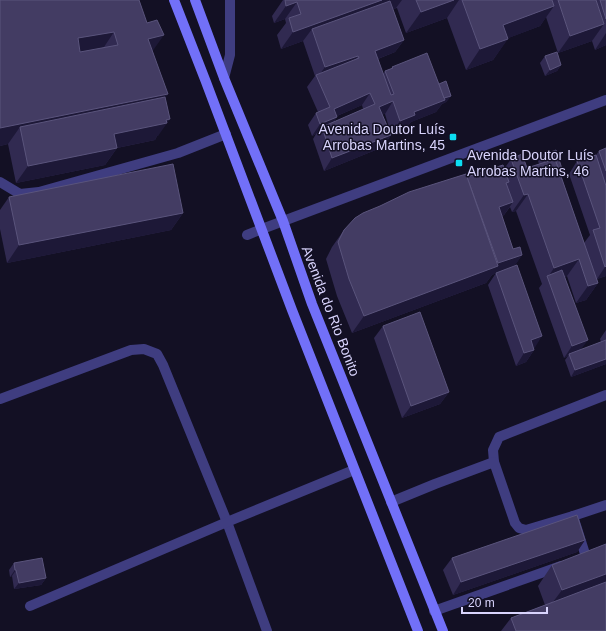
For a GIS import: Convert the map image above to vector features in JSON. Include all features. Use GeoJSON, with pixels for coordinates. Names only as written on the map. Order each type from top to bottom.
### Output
{"type":"FeatureCollection","features":[{"type":"Feature","properties":{"kind":"main road"},"geometry":{"type":"LineString","coordinates":[[174,0],[289,303],[418,631]]}},
{"type":"Feature","properties":{"kind":"main road","name":"Avenida do Rio Bonito"},"geometry":{"type":"LineString","coordinates":[[196,0],[224,78],[282,221],[312,304],[443,631]]}},
{"type":"Feature","properties":{"kind":"street"},"geometry":{"type":"LineString","coordinates":[[224,78],[230,55],[230,0]]}},
{"type":"Feature","properties":{"kind":"street"},"geometry":{"type":"LineString","coordinates":[[247,235],[606,100]]}},
{"type":"Feature","properties":{"kind":"street"},"geometry":{"type":"LineString","coordinates":[[0,182],[20,194],[39,192],[178,153],[226,134]]}},
{"type":"Feature","properties":{"kind":"street"},"geometry":{"type":"LineString","coordinates":[[0,399],[131,350],[144,349],[157,354],[163,365],[227,522],[267,631]]}},
{"type":"Feature","properties":{"kind":"street"},"geometry":{"type":"LineString","coordinates":[[606,394],[499,437],[493,450],[494,462],[519,528],[526,530],[606,506]]}},
{"type":"Feature","properties":{"kind":"street"},"geometry":{"type":"LineString","coordinates":[[391,502],[494,462]]}},
{"type":"Feature","properties":{"kind":"street"},"geometry":{"type":"LineString","coordinates":[[30,606],[227,522],[354,470]]}},
{"type":"Feature","properties":{"kind":"street"},"geometry":{"type":"LineString","coordinates":[[434,610],[582,559],[572,516]]}},
{"type":"Feature","properties":{"kind":"building"},"geometry":{"type":"Polygon","coordinates":[[[0,0],[139,0],[147,23],[157,20],[164,35],[148,39],[168,94],[0,128],[0,0]],[[114,32],[78,38],[80,52],[118,45],[114,32]]]}},
{"type":"Feature","properties":{"kind":"building"},"geometry":{"type":"Polygon","coordinates":[[[285,0],[382,0],[293,32],[289,18],[301,14],[297,2],[286,6],[285,0]]]}},
{"type":"Feature","properties":{"kind":"building"},"geometry":{"type":"Polygon","coordinates":[[[416,0],[454,0],[421,12],[416,0]]]}},
{"type":"Feature","properties":{"kind":"building"},"geometry":{"type":"Polygon","coordinates":[[[462,0],[552,0],[554,6],[503,25],[508,39],[480,49],[462,0]]]}},
{"type":"Feature","properties":{"kind":"building"},"geometry":{"type":"Polygon","coordinates":[[[558,0],[596,0],[604,24],[570,36],[558,0]]]}},
{"type":"Feature","properties":{"kind":"building"},"geometry":{"type":"Polygon","coordinates":[[[600,0],[606,0],[606,19],[600,0]]]}},
{"type":"Feature","properties":{"kind":"building"},"geometry":{"type":"Polygon","coordinates":[[[390,1],[404,40],[375,51],[391,95],[394,94],[385,71],[427,53],[445,100],[414,112],[415,115],[400,121],[393,101],[379,107],[391,135],[332,158],[322,127],[375,104],[370,93],[334,109],[337,117],[320,124],[316,113],[330,107],[316,75],[359,58],[358,56],[325,67],[312,29],[390,1]]]}},
{"type":"Feature","properties":{"kind":"building"},"geometry":{"type":"Polygon","coordinates":[[[557,52],[561,65],[550,70],[545,56],[557,52]]]}},
{"type":"Feature","properties":{"kind":"building"},"geometry":{"type":"Polygon","coordinates":[[[446,81],[451,96],[444,98],[439,84],[446,81]]]}},
{"type":"Feature","properties":{"kind":"building"},"geometry":{"type":"Polygon","coordinates":[[[165,97],[170,119],[166,120],[167,123],[114,134],[117,148],[28,166],[20,127],[165,97]]]}},
{"type":"Feature","properties":{"kind":"building"},"geometry":{"type":"Polygon","coordinates":[[[606,148],[606,171],[599,151],[606,148]]]}},
{"type":"Feature","properties":{"kind":"building"},"geometry":{"type":"Polygon","coordinates":[[[556,150],[563,172],[560,173],[555,159],[545,162],[543,155],[556,150]]]}},
{"type":"Feature","properties":{"kind":"building"},"geometry":{"type":"Polygon","coordinates":[[[522,154],[527,168],[555,159],[598,283],[588,286],[579,259],[554,268],[528,194],[524,195],[511,159],[522,154]]]}},
{"type":"Feature","properties":{"kind":"building"},"geometry":{"type":"Polygon","coordinates":[[[596,155],[606,186],[605,267],[593,230],[600,228],[577,161],[596,155]]]}},
{"type":"Feature","properties":{"kind":"building"},"geometry":{"type":"Polygon","coordinates":[[[173,164],[183,213],[19,245],[9,197],[173,164]]]}},
{"type":"Feature","properties":{"kind":"building"},"geometry":{"type":"Polygon","coordinates":[[[503,165],[509,182],[506,183],[513,202],[499,207],[513,249],[520,247],[522,255],[498,263],[467,177],[503,165]]]}},
{"type":"Feature","properties":{"kind":"building"},"geometry":{"type":"Polygon","coordinates":[[[466,174],[498,266],[364,316],[349,279],[338,242],[344,230],[355,218],[363,213],[409,192],[466,174]]]}},
{"type":"Feature","properties":{"kind":"building"},"geometry":{"type":"Polygon","coordinates":[[[517,265],[542,336],[531,340],[534,350],[524,353],[496,273],[517,265]]]}},
{"type":"Feature","properties":{"kind":"building"},"geometry":{"type":"Polygon","coordinates":[[[562,270],[588,340],[572,346],[547,276],[562,270]]]}},
{"type":"Feature","properties":{"kind":"building"},"geometry":{"type":"Polygon","coordinates":[[[420,312],[449,392],[411,406],[383,326],[420,312]]]}},
{"type":"Feature","properties":{"kind":"building"},"geometry":{"type":"Polygon","coordinates":[[[606,340],[606,359],[575,370],[569,354],[606,340]]]}},
{"type":"Feature","properties":{"kind":"building"},"geometry":{"type":"Polygon","coordinates":[[[577,515],[585,540],[461,582],[452,558],[577,515]]]}},
{"type":"Feature","properties":{"kind":"building"},"geometry":{"type":"Polygon","coordinates":[[[606,544],[606,574],[562,590],[552,565],[606,544]]]}},
{"type":"Feature","properties":{"kind":"building"},"geometry":{"type":"Polygon","coordinates":[[[42,558],[46,578],[19,583],[14,563],[42,558]]]}},
{"type":"Feature","properties":{"kind":"building"},"geometry":{"type":"Polygon","coordinates":[[[606,582],[606,631],[516,631],[511,618],[606,582]]]}},
{"type":"Feature","properties":{"kind":"place","name":"Avenida Doutor Luís Arrobas Martins, 45"},"geometry":{"type":"Point","coordinates":[453,137]}},
{"type":"Feature","properties":{"kind":"place","name":"Avenida Doutor Luís Arrobas Martins, 46"},"geometry":{"type":"Point","coordinates":[459,163]}}]}
